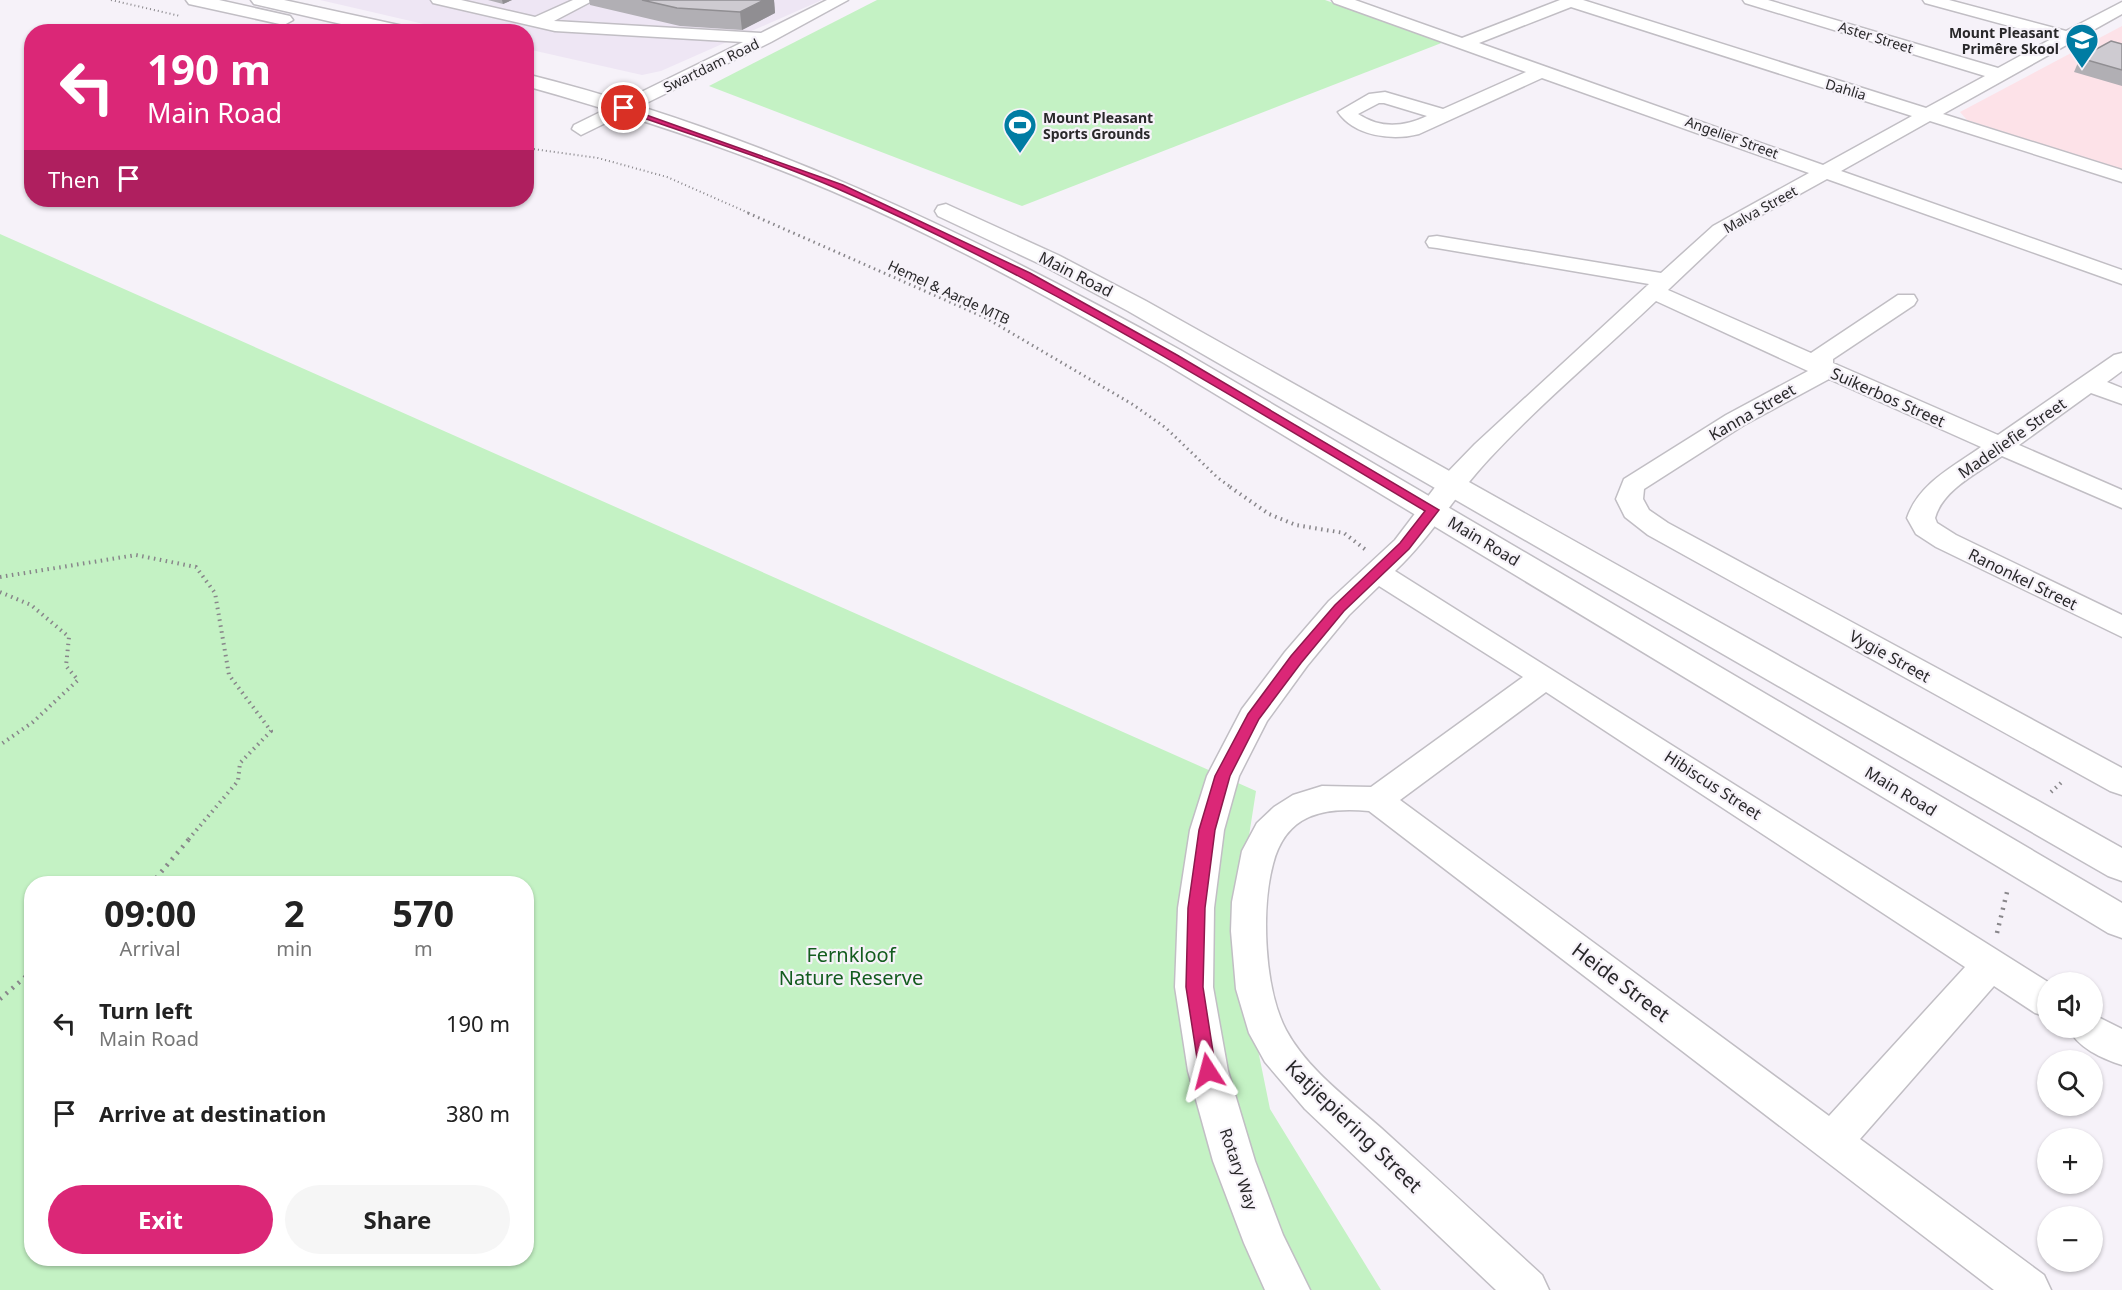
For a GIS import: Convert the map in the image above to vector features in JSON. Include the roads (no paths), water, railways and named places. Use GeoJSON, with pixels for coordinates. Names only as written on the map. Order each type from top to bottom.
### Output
{"type":"FeatureCollection","features":[{"type":"Feature","properties":{"kind":"main road"},"geometry":{"type":"LineString","coordinates":[[195,0],[298,24]]}},
{"type":"Feature","properties":{"kind":"main road"},"geometry":{"type":"LineString","coordinates":[[261,0],[368,24]]}},
{"type":"Feature","properties":{"kind":"main road","name":"Main Road"},"geometry":{"type":"LineString","coordinates":[[534,63],[647,96],[781,143],[903,192],[993,232],[1137,306],[2122,922]]}},
{"type":"Feature","properties":{"kind":"main road","name":"Main Road"},"geometry":{"type":"LineString","coordinates":[[534,82],[624,108],[840,186],[1026,275],[1173,357],[1442,497],[2122,866]]}},
{"type":"Feature","properties":{"kind":"street"},"geometry":{"type":"LineString","coordinates":[[439,0],[534,23],[765,38]]}},
{"type":"Feature","properties":{"kind":"street"},"geometry":{"type":"LineString","coordinates":[[534,23],[586,0]]}},
{"type":"Feature","properties":{"kind":"street","name":"Swartdam Road"},"geometry":{"type":"LineString","coordinates":[[581,129],[840,0]]}},
{"type":"Feature","properties":{"kind":"street","name":"Angelier Street"},"geometry":{"type":"LineString","coordinates":[[1340,0],[2122,277]]}},
{"type":"Feature","properties":{"kind":"street","name":"Aster Street"},"geometry":{"type":"LineString","coordinates":[[1751,0],[2001,75]]}},
{"type":"Feature","properties":{"kind":"street"},"geometry":{"type":"LineString","coordinates":[[1931,0],[2067,38]]}},
{"type":"Feature","properties":{"kind":"street"},"geometry":{"type":"LineString","coordinates":[[2102,0],[2122,6]]}},
{"type":"Feature","properties":{"kind":"street"},"geometry":{"type":"LineString","coordinates":[[1464,43],[1573,1]]}},
{"type":"Feature","properties":{"kind":"street","name":"Dahlia"},"geometry":{"type":"LineString","coordinates":[[1573,1],[2122,176]]}},
{"type":"Feature","properties":{"kind":"street","name":"Malva Street"},"geometry":{"type":"LineString","coordinates":[[1442,497],[1484,449],[1720,230],[2122,6]]}},
{"type":"Feature","properties":{"kind":"street"},"geometry":{"type":"LineString","coordinates":[[698,33],[730,42],[734,48],[730,55]]}},
{"type":"Feature","properties":{"kind":"street"},"geometry":{"type":"LineString","coordinates":[[1445,116],[1542,71]]}},
{"type":"Feature","properties":{"kind":"street","name":"Suikerbos Street"},"geometry":{"type":"LineString","coordinates":[[1437,242],[1660,286],[1820,367],[2122,500]]}},
{"type":"Feature","properties":{"kind":"street","name":"Kanna Street"},"geometry":{"type":"LineString","coordinates":[[1658,529],[1634,511],[1628,495],[1633,485],[1735,420],[1820,374],[1821,356],[1906,300]]}},
{"type":"Feature","properties":{"kind":"street","name":"Madeliefie Street"},"geometry":{"type":"LineString","coordinates":[[1926,528],[1922,518],[1926,502],[1940,488],[2122,360]]}},
{"type":"Feature","properties":{"kind":"street"},"geometry":{"type":"LineString","coordinates":[[2090,384],[2122,397]]}},
{"type":"Feature","properties":{"kind":"street","name":"Rotary Way"},"geometry":{"type":"LineString","coordinates":[[1288,1290],[1265,1243],[1242,1181],[1208,1071],[1194,987],[1196,908],[1207,830],[1223,776],[1253,717],[1296,659],[1339,608],[1405,546],[1442,497]]}},
{"type":"Feature","properties":{"kind":"street","name":"Ranonkel Street"},"geometry":{"type":"LineString","coordinates":[[1926,528],[1946,541],[2122,627]]}},
{"type":"Feature","properties":{"kind":"street","name":"Vygie Street"},"geometry":{"type":"LineString","coordinates":[[1658,529],[2122,783]]}},
{"type":"Feature","properties":{"kind":"street","name":"Hibiscus Street"},"geometry":{"type":"LineString","coordinates":[[1377,572],[1545,677],[2037,995]]}},
{"type":"Feature","properties":{"kind":"street"},"geometry":{"type":"LineString","coordinates":[[1377,800],[1545,677]]}},
{"type":"Feature","properties":{"kind":"street","name":"Katjiepiering Street"},"geometry":{"type":"LineString","coordinates":[[1377,800],[1336,796],[1307,802],[1287,815],[1268,832],[1255,866],[1248,924],[1250,967],[1256,1001],[1268,1033],[1290,1067],[1319,1097],[1527,1290]]}},
{"type":"Feature","properties":{"kind":"street","name":"Heide Street"},"geometry":{"type":"LineString","coordinates":[[1377,800],[1833,1140],[2029,1290]]}},
{"type":"Feature","properties":{"kind":"street"},"geometry":{"type":"LineString","coordinates":[[1833,1140],[1990,964]]}},
{"type":"Feature","properties":{"kind":"street"},"geometry":{"type":"LineString","coordinates":[[2103,1038],[2122,1050]]}},
{"type":"Feature","properties":{"kind":"place","name":"Mount Pleasant Primêre Skool"},"geometry":{"type":"Point","coordinates":[2082,69]}},
{"type":"Feature","properties":{"kind":"place","name":"Mount Pleasant Sports Grounds"},"geometry":{"type":"Point","coordinates":[1020,154]}},
{"type":"Feature","properties":{"kind":"park label","name":"Fernkloof Nature Reserve"},"geometry":{"type":"Point","coordinates":[851,966]}}]}
